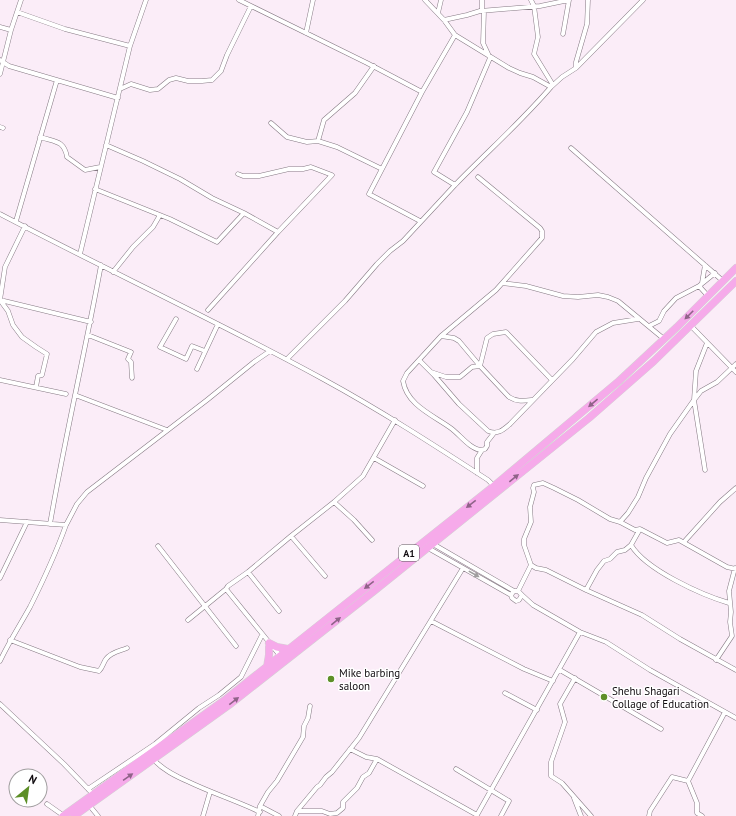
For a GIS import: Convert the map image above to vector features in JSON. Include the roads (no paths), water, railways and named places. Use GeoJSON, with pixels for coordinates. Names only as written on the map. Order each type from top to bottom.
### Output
{"type":"FeatureCollection","features":[{"type":"Feature","properties":{"kind":"highway","name":"A1"},"geometry":{"type":"LineString","coordinates":[[63,816],[90,792],[160,747],[266,667],[281,660],[288,649],[494,486],[619,380],[708,297],[736,268]]}},
{"type":"Feature","properties":{"kind":"highway","name":"A1"},"geometry":{"type":"LineString","coordinates":[[74,816],[229,705],[281,660],[430,546],[595,413],[648,367],[713,304],[733,288],[736,281]]}},
{"type":"Feature","properties":{"kind":"highway"},"geometry":{"type":"LineString","coordinates":[[708,297],[713,304]]}},
{"type":"Feature","properties":{"kind":"highway"},"geometry":{"type":"LineString","coordinates":[[266,641],[277,647],[288,649]]}},
{"type":"Feature","properties":{"kind":"highway"},"geometry":{"type":"LineString","coordinates":[[266,641],[269,655],[266,667]]}},
{"type":"Feature","properties":{"kind":"street"},"geometry":{"type":"LineString","coordinates":[[0,74],[2,61],[21,0]]}},
{"type":"Feature","properties":{"kind":"street"},"geometry":{"type":"LineString","coordinates":[[80,254],[130,46],[146,0]]}},
{"type":"Feature","properties":{"kind":"street"},"geometry":{"type":"LineString","coordinates":[[238,0],[374,66],[422,92]]}},
{"type":"Feature","properties":{"kind":"street"},"geometry":{"type":"LineString","coordinates":[[306,33],[312,0]]}},
{"type":"Feature","properties":{"kind":"street"},"geometry":{"type":"LineString","coordinates":[[425,0],[438,13],[455,35],[509,68],[552,86]]}},
{"type":"Feature","properties":{"kind":"street"},"geometry":{"type":"LineString","coordinates":[[438,13],[441,0]]}},
{"type":"Feature","properties":{"kind":"street"},"geometry":{"type":"LineString","coordinates":[[455,185],[434,172],[467,112],[490,58],[483,42],[482,0]]}},
{"type":"Feature","properties":{"kind":"street"},"geometry":{"type":"LineString","coordinates":[[531,0],[534,6],[538,37],[534,54],[552,86]]}},
{"type":"Feature","properties":{"kind":"street"},"geometry":{"type":"LineString","coordinates":[[444,20],[483,11],[534,6],[569,0],[563,34]]}},
{"type":"Feature","properties":{"kind":"street"},"geometry":{"type":"LineString","coordinates":[[576,68],[576,62],[587,24],[588,0]]}},
{"type":"Feature","properties":{"kind":"street"},"geometry":{"type":"LineString","coordinates":[[287,359],[346,301],[377,264],[403,241],[455,185],[526,115],[552,86],[562,76],[576,68],[644,0]]}},
{"type":"Feature","properties":{"kind":"street"},"geometry":{"type":"LineString","coordinates":[[120,90],[131,84],[150,90],[158,89],[169,80],[176,78],[188,81],[212,80],[221,71],[227,55],[251,6]]}},
{"type":"Feature","properties":{"kind":"street"},"geometry":{"type":"LineString","coordinates":[[17,12],[65,29],[130,46]]}},
{"type":"Feature","properties":{"kind":"street"},"geometry":{"type":"LineString","coordinates":[[0,27],[11,30]]}},
{"type":"Feature","properties":{"kind":"street"},"geometry":{"type":"LineString","coordinates":[[420,222],[369,194],[422,92],[455,35]]}},
{"type":"Feature","properties":{"kind":"street"},"geometry":{"type":"LineString","coordinates":[[2,61],[9,66],[118,98]]}},
{"type":"Feature","properties":{"kind":"street"},"geometry":{"type":"LineString","coordinates":[[318,140],[324,120],[356,93],[374,66]]}},
{"type":"Feature","properties":{"kind":"street"},"geometry":{"type":"LineString","coordinates":[[16,221],[57,80]]}},
{"type":"Feature","properties":{"kind":"street"},"geometry":{"type":"LineString","coordinates":[[272,123],[287,137],[307,142],[318,140],[337,146],[382,169]]}},
{"type":"Feature","properties":{"kind":"street"},"geometry":{"type":"LineString","coordinates":[[40,137],[62,145],[66,150],[67,157],[85,170],[100,167]]}},
{"type":"Feature","properties":{"kind":"street"},"geometry":{"type":"LineString","coordinates":[[106,146],[143,161],[180,179],[212,198],[244,213],[278,232]]}},
{"type":"Feature","properties":{"kind":"street"},"geometry":{"type":"LineString","coordinates":[[571,148],[723,281]]}},
{"type":"Feature","properties":{"kind":"street"},"geometry":{"type":"LineString","coordinates":[[208,310],[278,232],[332,175],[311,167],[303,169],[288,169],[259,176],[242,176],[238,174]]}},
{"type":"Feature","properties":{"kind":"street"},"geometry":{"type":"LineString","coordinates":[[478,177],[542,231],[541,241],[502,283],[441,336],[418,360],[403,381],[405,388],[411,397],[425,412],[452,428],[473,447],[478,450],[482,450]]}},
{"type":"Feature","properties":{"kind":"street"},"geometry":{"type":"LineString","coordinates":[[95,189],[160,215],[217,242],[244,213]]}},
{"type":"Feature","properties":{"kind":"street"},"geometry":{"type":"LineString","coordinates":[[0,215],[16,221],[113,272],[287,359],[395,420],[488,480],[494,486]]}},
{"type":"Feature","properties":{"kind":"street"},"geometry":{"type":"LineString","coordinates":[[113,272],[133,247],[153,227],[160,215]]}},
{"type":"Feature","properties":{"kind":"street"},"geometry":{"type":"LineString","coordinates":[[25,226],[5,267],[0,300],[8,311],[13,325],[22,337],[36,348],[47,354],[42,375],[38,376],[36,387]]}},
{"type":"Feature","properties":{"kind":"street"},"geometry":{"type":"LineString","coordinates":[[50,524],[60,465],[91,322],[101,265]]}},
{"type":"Feature","properties":{"kind":"street"},"geometry":{"type":"LineString","coordinates":[[705,265],[700,284],[708,297]]}},
{"type":"Feature","properties":{"kind":"street"},"geometry":{"type":"LineString","coordinates":[[648,326],[659,321],[664,311],[676,298],[715,273]]}},
{"type":"Feature","properties":{"kind":"street"},"geometry":{"type":"LineString","coordinates":[[502,283],[526,286],[563,296],[578,297],[598,295],[608,297],[618,301],[664,339]]}},
{"type":"Feature","properties":{"kind":"street"},"geometry":{"type":"LineString","coordinates":[[0,300],[91,322]]}},
{"type":"Feature","properties":{"kind":"street"},"geometry":{"type":"LineString","coordinates":[[176,319],[160,347],[186,359],[192,346],[205,351]]}},
{"type":"Feature","properties":{"kind":"street"},"geometry":{"type":"LineString","coordinates":[[418,360],[431,372],[458,404],[488,431],[494,433],[500,432],[510,424],[599,330],[613,323],[638,319]]}},
{"type":"Feature","properties":{"kind":"street"},"geometry":{"type":"LineString","coordinates":[[197,369],[218,324]]}},
{"type":"Feature","properties":{"kind":"street"},"geometry":{"type":"LineString","coordinates":[[691,326],[736,372]]}},
{"type":"Feature","properties":{"kind":"street"},"geometry":{"type":"LineString","coordinates":[[480,366],[487,338],[493,334],[506,332],[552,380]]}},
{"type":"Feature","properties":{"kind":"street"},"geometry":{"type":"LineString","coordinates":[[88,335],[131,352],[128,359],[131,362],[132,378]]}},
{"type":"Feature","properties":{"kind":"street"},"geometry":{"type":"LineString","coordinates":[[441,336],[454,338],[460,341],[480,366],[514,400],[533,400]]}},
{"type":"Feature","properties":{"kind":"street"},"geometry":{"type":"LineString","coordinates":[[705,470],[694,400],[696,371],[707,343]]}},
{"type":"Feature","properties":{"kind":"street"},"geometry":{"type":"LineString","coordinates":[[0,661],[10,640],[30,608],[66,525],[81,498],[270,351]]}},
{"type":"Feature","properties":{"kind":"street"},"geometry":{"type":"LineString","coordinates":[[620,522],[628,513],[638,497],[646,478],[670,434],[694,400],[701,392],[718,382],[736,364]]}},
{"type":"Feature","properties":{"kind":"street"},"geometry":{"type":"LineString","coordinates":[[431,372],[446,377],[460,377],[472,367],[480,366]]}},
{"type":"Feature","properties":{"kind":"street"},"geometry":{"type":"LineString","coordinates":[[0,380],[66,394]]}},
{"type":"Feature","properties":{"kind":"street"},"geometry":{"type":"LineString","coordinates":[[75,395],[167,430]]}},
{"type":"Feature","properties":{"kind":"street"},"geometry":{"type":"LineString","coordinates":[[188,620],[228,586],[248,572],[334,502],[363,476],[395,420]]}},
{"type":"Feature","properties":{"kind":"street"},"geometry":{"type":"LineString","coordinates":[[477,473],[477,458],[482,450],[485,449],[487,442],[494,433]]}},
{"type":"Feature","properties":{"kind":"street"},"geometry":{"type":"LineString","coordinates":[[374,458],[424,486]]}},
{"type":"Feature","properties":{"kind":"street"},"geometry":{"type":"LineString","coordinates":[[716,660],[732,636],[729,591],[735,568],[727,567],[679,540],[667,543],[640,529],[634,530],[620,522],[610,519],[549,485],[543,483],[534,484],[534,492],[530,507],[531,522],[524,539],[524,545],[531,565],[536,568],[546,570],[642,615],[680,639],[716,660],[736,670]]}},
{"type":"Feature","properties":{"kind":"street"},"geometry":{"type":"LineString","coordinates":[[684,542],[720,502],[736,488]]}},
{"type":"Feature","properties":{"kind":"street"},"geometry":{"type":"LineString","coordinates":[[334,502],[354,520],[372,540]]}},
{"type":"Feature","properties":{"kind":"street"},"geometry":{"type":"LineString","coordinates":[[0,520],[66,525]]}},
{"type":"Feature","properties":{"kind":"street"},"geometry":{"type":"LineString","coordinates":[[0,578],[27,522]]}},
{"type":"Feature","properties":{"kind":"street"},"geometry":{"type":"LineString","coordinates":[[586,590],[597,570],[604,561],[610,559],[617,552],[625,550],[631,545],[640,529]]}},
{"type":"Feature","properties":{"kind":"street"},"geometry":{"type":"LineString","coordinates":[[291,536],[325,576]]}},
{"type":"Feature","properties":{"kind":"street"},"geometry":{"type":"LineString","coordinates":[[631,545],[648,563],[664,574],[701,593],[729,603]]}},
{"type":"Feature","properties":{"kind":"street"},"geometry":{"type":"LineString","coordinates":[[158,546],[204,607],[236,646]]}},
{"type":"Feature","properties":{"kind":"street"},"geometry":{"type":"LineString","coordinates":[[430,546],[463,568],[522,595],[533,605]]}},
{"type":"Feature","properties":{"kind":"street"},"geometry":{"type":"LineString","coordinates":[[430,546],[514,592]]}},
{"type":"Feature","properties":{"kind":"street"},"geometry":{"type":"LineString","coordinates":[[531,565],[514,592],[514,600],[519,600],[533,605],[580,632],[606,642],[650,670],[736,718]]}},
{"type":"Feature","properties":{"kind":"street"},"geometry":{"type":"LineString","coordinates":[[295,816],[317,787],[332,772],[371,720],[463,568]]}},
{"type":"Feature","properties":{"kind":"street"},"geometry":{"type":"LineString","coordinates":[[248,572],[279,610]]}},
{"type":"Feature","properties":{"kind":"street"},"geometry":{"type":"LineString","coordinates":[[226,589],[281,660]]}},
{"type":"Feature","properties":{"kind":"street"},"geometry":{"type":"LineString","coordinates":[[519,600],[522,595]]}},
{"type":"Feature","properties":{"kind":"street"},"geometry":{"type":"LineString","coordinates":[[431,621],[524,669],[553,681]]}},
{"type":"Feature","properties":{"kind":"street"},"geometry":{"type":"LineString","coordinates":[[350,749],[366,758],[377,759],[477,815],[560,670],[580,632]]}},
{"type":"Feature","properties":{"kind":"street"},"geometry":{"type":"LineString","coordinates":[[10,640],[80,667],[99,671],[110,655],[127,648]]}},
{"type":"Feature","properties":{"kind":"street"},"geometry":{"type":"LineString","coordinates":[[0,704],[64,764],[90,792],[241,677],[266,641]]}},
{"type":"Feature","properties":{"kind":"street"},"geometry":{"type":"LineString","coordinates":[[560,670],[661,729]]}},
{"type":"Feature","properties":{"kind":"street"},"geometry":{"type":"LineString","coordinates":[[575,678],[560,704],[565,722],[551,762],[551,776],[562,783],[591,816]]}},
{"type":"Feature","properties":{"kind":"street"},"geometry":{"type":"LineString","coordinates":[[505,693],[537,710]]}},
{"type":"Feature","properties":{"kind":"street"},"geometry":{"type":"LineString","coordinates":[[153,759],[161,768],[259,814],[260,806],[268,792],[277,781],[303,737],[304,726],[308,718],[310,706]]}},
{"type":"Feature","properties":{"kind":"street"},"geometry":{"type":"LineString","coordinates":[[702,816],[697,813],[697,804],[688,781],[725,712]]}},
{"type":"Feature","properties":{"kind":"street"},"geometry":{"type":"LineString","coordinates":[[298,811],[322,811],[330,814],[338,813],[343,808],[344,802],[357,788],[363,776],[369,773],[377,759]]}},
{"type":"Feature","properties":{"kind":"street"},"geometry":{"type":"LineString","coordinates":[[456,769],[509,801],[501,816]]}},
{"type":"Feature","properties":{"kind":"street"},"geometry":{"type":"LineString","coordinates":[[649,816],[654,805],[672,777],[688,781]]}},
{"type":"Feature","properties":{"kind":"street"},"geometry":{"type":"LineString","coordinates":[[203,816],[210,792]]}},
{"type":"Feature","properties":{"kind":"street"},"geometry":{"type":"LineString","coordinates":[[573,795],[581,816]]}},
{"type":"Feature","properties":{"kind":"street"},"geometry":{"type":"LineString","coordinates":[[48,805],[63,816]]}},
{"type":"Feature","properties":{"kind":"street"},"geometry":{"type":"LineString","coordinates":[[89,805],[98,816]]}},
{"type":"Feature","properties":{"kind":"street"},"geometry":{"type":"LineString","coordinates":[[260,806],[279,816]]}},
{"type":"Feature","properties":{"kind":"place","name":"Mike barbing saloon"},"geometry":{"type":"Point","coordinates":[331,679]}},
{"type":"Feature","properties":{"kind":"place","name":"Shehu Shagari Collage of Education"},"geometry":{"type":"Point","coordinates":[604,697]}}]}
